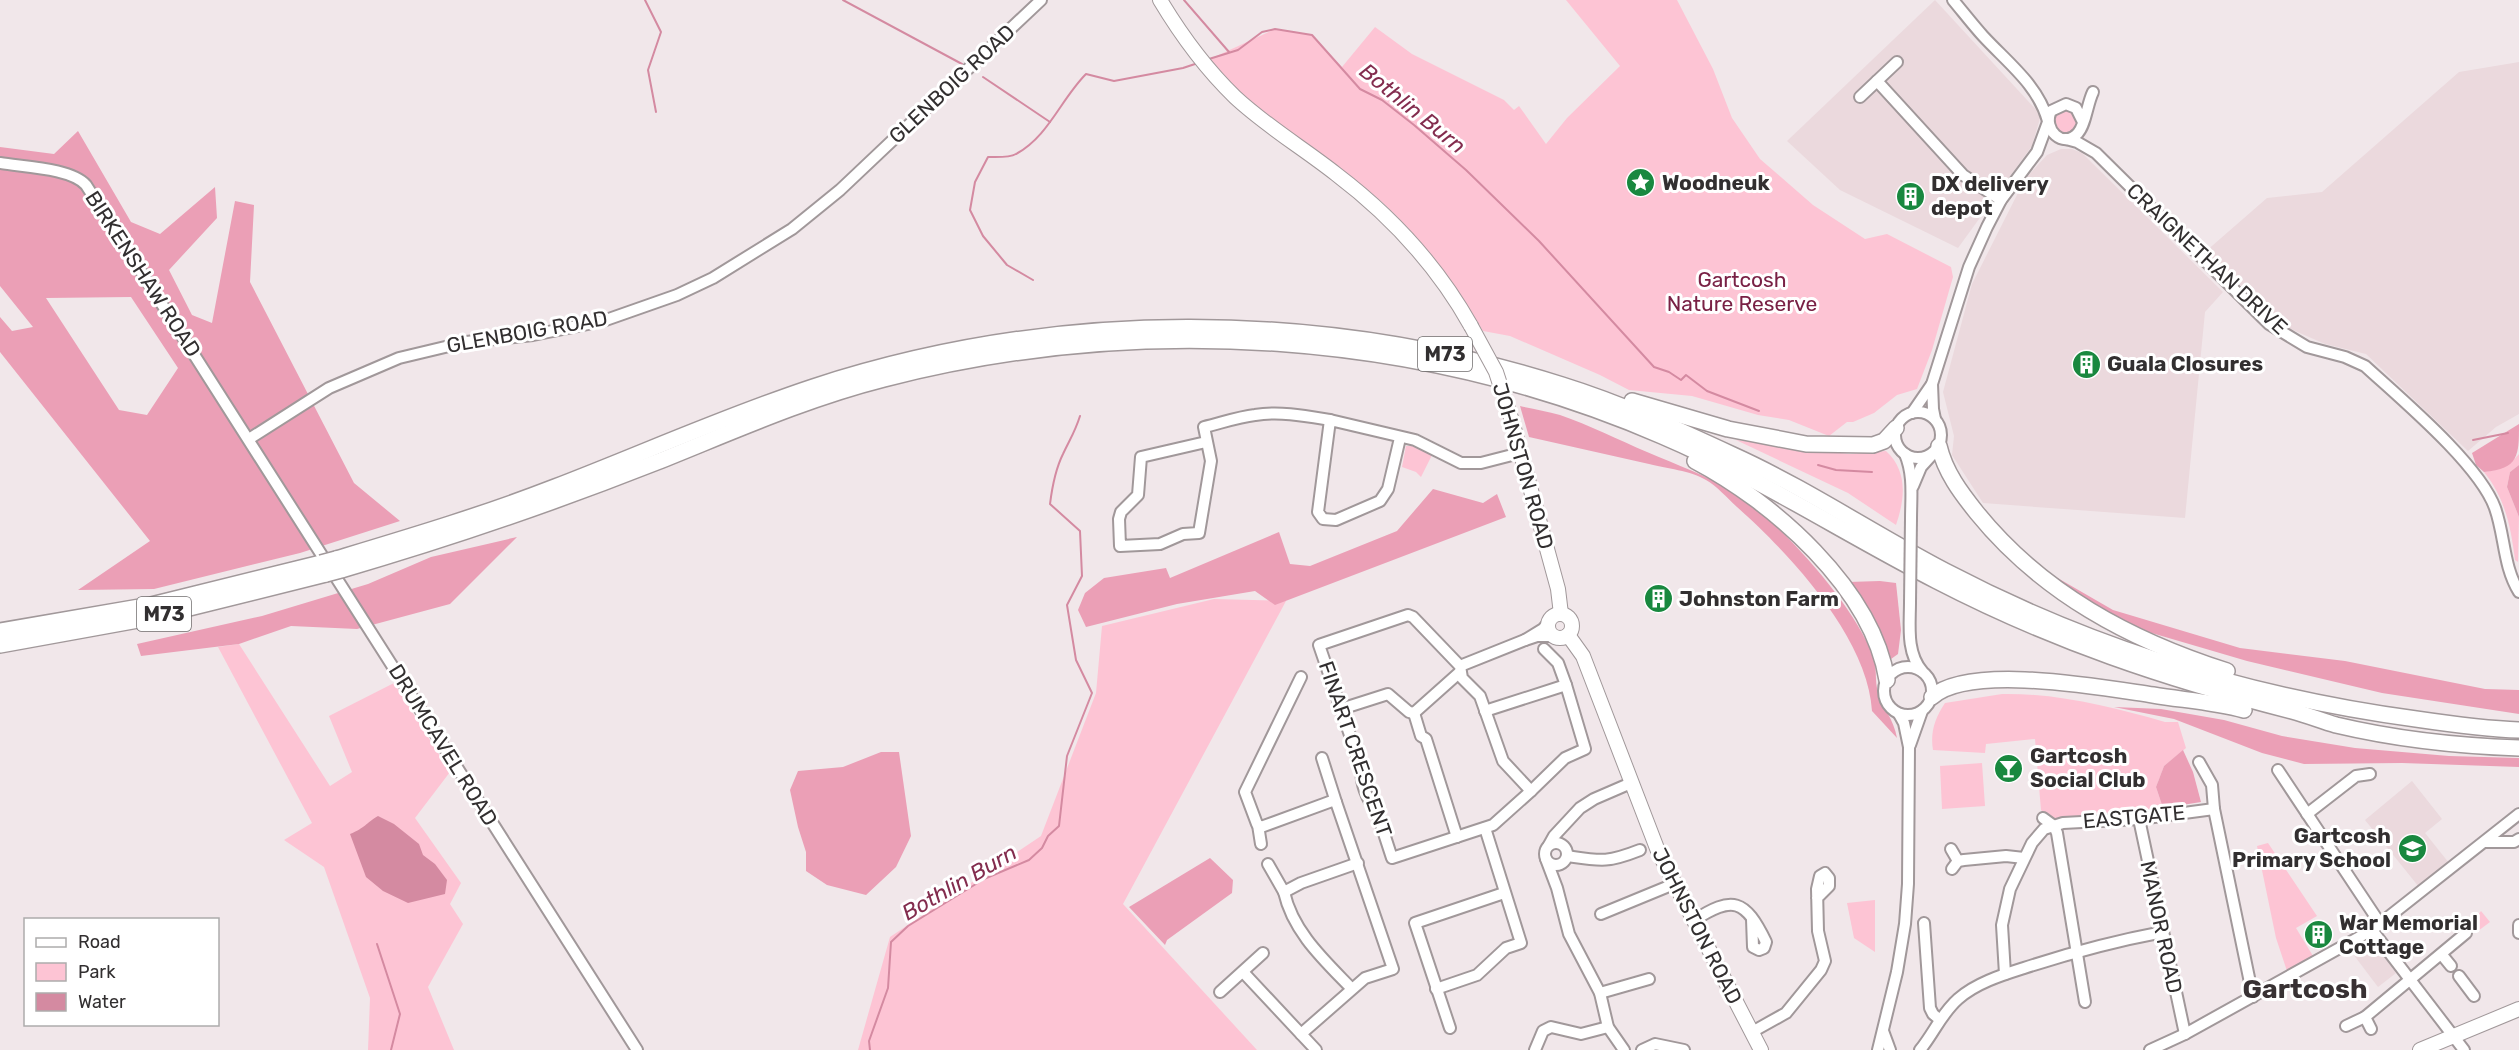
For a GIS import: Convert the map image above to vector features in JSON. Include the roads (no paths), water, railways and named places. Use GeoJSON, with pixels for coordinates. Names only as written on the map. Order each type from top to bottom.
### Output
{"type":"FeatureCollection","features":[{"type":"Feature","properties":{"kind":"highway","name":"M73"},"geometry":{"type":"LineString","coordinates":[[0,645],[149,618],[331,566],[550,489],[751,409],[815,386],[880,368],[993,342],[1077,332],[1182,327],[1260,329],[1318,332],[1456,356],[1502,367],[1623,406],[1739,457],[1963,580],[2038,615],[2121,648],[2218,679],[2367,712],[2519,730]]}},
{"type":"Feature","properties":{"kind":"highway","name":"M73"},"geometry":{"type":"LineString","coordinates":[[0,631],[151,605],[430,544],[554,501],[756,421],[883,379],[1012,353],[1077,345],[1167,340],[1240,341],[1340,350],[1484,376],[1565,400],[1665,437],[1765,485],[1952,589],[2022,623],[2103,656],[2210,691],[2337,725],[2412,738],[2519,748]]}},
{"type":"Feature","properties":{"kind":"highway"},"geometry":{"type":"LineString","coordinates":[[1502,367],[1562,381],[1728,429],[1797,442],[1829,446],[1873,445],[1884,441],[1896,428]]}},
{"type":"Feature","properties":{"kind":"highway"},"geometry":{"type":"LineString","coordinates":[[1484,376],[1651,440],[1712,470],[1747,492],[1798,534],[1830,569],[1856,607],[1892,675]]}},
{"type":"Feature","properties":{"kind":"highway"},"geometry":{"type":"LineString","coordinates":[[1936,450],[1954,482],[2000,539],[2052,586],[2114,625],[2159,646],[2234,673],[2300,691],[2454,724]]}},
{"type":"Feature","properties":{"kind":"highway"},"geometry":{"type":"LineString","coordinates":[[1932,697],[1948,687],[1975,682],[2060,683],[2230,706],[2326,728],[2381,737],[2412,738]]}},
{"type":"Feature","properties":{"kind":"main road","name":"JOHNSTON ROAD"},"geometry":{"type":"LineString","coordinates":[[1160,0],[1213,74],[1236,97],[1278,133],[1336,173],[1375,206],[1421,255],[1446,286],[1471,326],[1496,372],[1512,421],[1558,589],[1561,614],[1568,617],[1571,624],[1556,631],[1583,656],[1631,783],[1674,884],[1761,1050]]}},
{"type":"Feature","properties":{"kind":"main road"},"geometry":{"type":"LineString","coordinates":[[1556,631],[1554,616],[1561,614]]}},
{"type":"Feature","properties":{"kind":"main road"},"geometry":{"type":"LineString","coordinates":[[2420,1050],[2519,1009]]}},
{"type":"Feature","properties":{"kind":"street","name":"GLENBOIG ROAD"},"geometry":{"type":"LineString","coordinates":[[249,440],[329,388],[399,358],[466,342],[533,335],[603,321],[677,295],[713,278],[792,229],[840,190],[1041,0]]}},
{"type":"Feature","properties":{"kind":"street"},"geometry":{"type":"LineString","coordinates":[[1953,0],[1982,35],[2034,89],[2050,100],[2076,108],[2083,122]]}},
{"type":"Feature","properties":{"kind":"street"},"geometry":{"type":"LineString","coordinates":[[1860,97],[1897,62]]}},
{"type":"Feature","properties":{"kind":"street"},"geometry":{"type":"LineString","coordinates":[[1877,81],[1963,175],[2001,200]]}},
{"type":"Feature","properties":{"kind":"street"},"geometry":{"type":"LineString","coordinates":[[2034,89],[2042,102],[2055,135],[2065,139]]}},
{"type":"Feature","properties":{"kind":"street"},"geometry":{"type":"LineString","coordinates":[[1909,747],[1922,711],[1932,697],[1931,683],[1913,657],[1910,637],[1912,489],[1909,465],[1905,454],[1896,443],[1896,428],[1902,419],[1912,413],[1932,384],[1969,267],[2001,200],[2037,152],[2051,111],[2080,100],[2094,91],[2083,122],[2075,135],[2037,152]]}},
{"type":"Feature","properties":{"kind":"street","name":"CRAIGNETHAN DRIVE"},"geometry":{"type":"LineString","coordinates":[[2083,122],[2096,153]]}},
{"type":"Feature","properties":{"kind":"street","name":"CRAIGNETHAN DRIVE"},"geometry":{"type":"LineString","coordinates":[[2065,139],[2077,142],[2096,153],[2269,324],[2307,347],[2345,357],[2364,366],[2464,461],[2481,483],[2495,508],[2510,574],[2519,592]]}},
{"type":"Feature","properties":{"kind":"street","name":"BIRKENSHAW ROAD"},"geometry":{"type":"LineString","coordinates":[[0,163],[66,174],[81,179],[249,440]]}},
{"type":"Feature","properties":{"kind":"street"},"geometry":{"type":"LineString","coordinates":[[1912,489],[1921,467],[1936,450],[1942,432],[1935,419],[1932,384]]}},
{"type":"Feature","properties":{"kind":"street"},"geometry":{"type":"LineString","coordinates":[[1912,413],[1924,412],[1935,419]]}},
{"type":"Feature","properties":{"kind":"street"},"geometry":{"type":"LineString","coordinates":[[1206,442],[1142,457],[1138,495],[1121,512],[1119,519],[1120,546],[1160,544],[1183,534],[1199,532],[1211,461],[1204,428],[1255,415],[1302,415],[1330,420],[1415,440],[1461,463],[1472,465],[1520,453]]}},
{"type":"Feature","properties":{"kind":"street"},"geometry":{"type":"LineString","coordinates":[[1330,420],[1318,512],[1323,519],[1336,520],[1380,501],[1388,489],[1400,438]]}},
{"type":"Feature","properties":{"kind":"street","name":"DRUMCAVEL ROAD"},"geometry":{"type":"LineString","coordinates":[[249,440],[637,1050]]}},
{"type":"Feature","properties":{"kind":"street"},"geometry":{"type":"LineString","coordinates":[[1905,454],[1915,459],[1936,450]]}},
{"type":"Feature","properties":{"kind":"street","name":"FINART CRESCENT"},"geometry":{"type":"LineString","coordinates":[[1411,616],[1460,669],[1462,678],[1480,696],[1503,761],[1531,791],[1493,825],[1392,858],[1376,809],[1371,805],[1361,776],[1362,770],[1319,645],[1411,616]]}},
{"type":"Feature","properties":{"kind":"street"},"geometry":{"type":"LineString","coordinates":[[1414,713],[1460,669],[1525,640],[1556,631]]}},
{"type":"Feature","properties":{"kind":"street"},"geometry":{"type":"LineString","coordinates":[[1878,1050],[1897,972],[1906,915],[1909,747],[1904,723],[1884,697],[1892,675],[1906,659],[1910,637]]}},
{"type":"Feature","properties":{"kind":"street"},"geometry":{"type":"LineString","coordinates":[[1531,791],[1565,758],[1585,749],[1558,663],[1544,649]]}},
{"type":"Feature","properties":{"kind":"street"},"geometry":{"type":"LineString","coordinates":[[1892,675],[1909,667],[1922,672]]}},
{"type":"Feature","properties":{"kind":"street"},"geometry":{"type":"LineString","coordinates":[[1261,844],[1258,825],[1245,792],[1301,677]]}},
{"type":"Feature","properties":{"kind":"street"},"geometry":{"type":"LineString","coordinates":[[1485,711],[1566,685]]}},
{"type":"Feature","properties":{"kind":"street"},"geometry":{"type":"LineString","coordinates":[[1341,709],[1388,694],[1409,712],[1414,713]]}},
{"type":"Feature","properties":{"kind":"street"},"geometry":{"type":"LineString","coordinates":[[1899,714],[1909,716],[1922,711]]}},
{"type":"Feature","properties":{"kind":"street"},"geometry":{"type":"LineString","coordinates":[[1414,713],[1421,736],[1426,739],[1456,837]]}},
{"type":"Feature","properties":{"kind":"street"},"geometry":{"type":"LineString","coordinates":[[1301,1034],[1365,978],[1394,969],[1322,758]]}},
{"type":"Feature","properties":{"kind":"street"},"geometry":{"type":"LineString","coordinates":[[2199,762],[2212,785],[2214,809],[2253,997]]}},
{"type":"Feature","properties":{"kind":"street"},"geometry":{"type":"LineString","coordinates":[[2278,770],[2376,928],[2410,979],[2464,1050]]}},
{"type":"Feature","properties":{"kind":"street"},"geometry":{"type":"LineString","coordinates":[[2307,814],[2356,776],[2370,774]]}},
{"type":"Feature","properties":{"kind":"street"},"geometry":{"type":"LineString","coordinates":[[1624,1050],[1608,1027],[1600,993],[1569,934],[1545,853],[1554,836],[1567,825],[1580,808],[1594,799],[1631,783]]}},
{"type":"Feature","properties":{"kind":"street"},"geometry":{"type":"LineString","coordinates":[[1258,825],[1261,826],[1332,801],[1336,802]]}},
{"type":"Feature","properties":{"kind":"street","name":"EASTGATE"},"geometry":{"type":"LineString","coordinates":[[2054,826],[2139,819],[2214,809]]}},
{"type":"Feature","properties":{"kind":"street"},"geometry":{"type":"LineString","coordinates":[[2043,818],[2054,826],[2057,833],[2085,1002]]}},
{"type":"Feature","properties":{"kind":"street","name":"MANOR ROAD"},"geometry":{"type":"LineString","coordinates":[[2139,819],[2185,1034]]}},
{"type":"Feature","properties":{"kind":"street"},"geometry":{"type":"LineString","coordinates":[[2150,1050],[2185,1034],[2376,928],[2483,843],[2517,819]]}},
{"type":"Feature","properties":{"kind":"street"},"geometry":{"type":"LineString","coordinates":[[1557,888],[1567,825]]}},
{"type":"Feature","properties":{"kind":"street"},"geometry":{"type":"LineString","coordinates":[[2005,974],[2002,925],[2010,889],[2024,858],[2038,835],[2044,829],[2054,826]]}},
{"type":"Feature","properties":{"kind":"street"},"geometry":{"type":"LineString","coordinates":[[1436,989],[1477,975],[1506,948],[1521,943],[1485,828]]}},
{"type":"Feature","properties":{"kind":"street"},"geometry":{"type":"LineString","coordinates":[[2483,843],[2514,842],[2519,839]]}},
{"type":"Feature","properties":{"kind":"street"},"geometry":{"type":"LineString","coordinates":[[1549,845],[1557,843],[1564,855]]}},
{"type":"Feature","properties":{"kind":"street"},"geometry":{"type":"LineString","coordinates":[[1951,849],[1955,865],[2006,856],[2024,858]]}},
{"type":"Feature","properties":{"kind":"street"},"geometry":{"type":"LineString","coordinates":[[1546,859],[1550,863],[1564,855],[1599,861],[1613,860],[1640,850]]}},
{"type":"Feature","properties":{"kind":"street"},"geometry":{"type":"LineString","coordinates":[[1284,892],[1301,883],[1358,863]]}},
{"type":"Feature","properties":{"kind":"street"},"geometry":{"type":"LineString","coordinates":[[1268,864],[1308,942],[1351,988]]}},
{"type":"Feature","properties":{"kind":"street"},"geometry":{"type":"LineString","coordinates":[[1601,914],[1674,884]]}},
{"type":"Feature","properties":{"kind":"street"},"geometry":{"type":"LineString","coordinates":[[1450,1028],[1415,923],[1504,893]]}},
{"type":"Feature","properties":{"kind":"street"},"geometry":{"type":"LineString","coordinates":[[1752,1032],[1786,1013],[1821,970],[1825,961],[1818,931],[1817,898]]}},
{"type":"Feature","properties":{"kind":"street"},"geometry":{"type":"LineString","coordinates":[[1693,921],[1724,904],[1734,904],[1743,908],[1752,919]]}},
{"type":"Feature","properties":{"kind":"street"},"geometry":{"type":"LineString","coordinates":[[1923,923],[1930,1008],[1939,1019]]}},
{"type":"Feature","properties":{"kind":"street"},"geometry":{"type":"LineString","coordinates":[[2519,925],[2519,933]]}},
{"type":"Feature","properties":{"kind":"street"},"geometry":{"type":"LineString","coordinates":[[1920,1050],[1939,1019],[1960,997],[2005,974],[2075,952],[2163,932]]}},
{"type":"Feature","properties":{"kind":"street"},"geometry":{"type":"LineString","coordinates":[[2346,1026],[2365,1017],[2466,933]]}},
{"type":"Feature","properties":{"kind":"street"},"geometry":{"type":"LineString","coordinates":[[1220,992],[1263,953]]}},
{"type":"Feature","properties":{"kind":"street"},"geometry":{"type":"LineString","coordinates":[[2442,955],[2451,966]]}},
{"type":"Feature","properties":{"kind":"street"},"geometry":{"type":"LineString","coordinates":[[1243,972],[1316,1050]]}},
{"type":"Feature","properties":{"kind":"street"},"geometry":{"type":"LineString","coordinates":[[2459,976],[2474,996]]}},
{"type":"Feature","properties":{"kind":"street"},"geometry":{"type":"LineString","coordinates":[[1600,993],[1650,980]]}},
{"type":"Feature","properties":{"kind":"street"},"geometry":{"type":"LineString","coordinates":[[2365,1017],[2371,1029]]}},
{"type":"Feature","properties":{"kind":"street"},"geometry":{"type":"LineString","coordinates":[[1535,1050],[1543,1031],[1551,1027],[1581,1034],[1608,1027]]}},
{"type":"Feature","properties":{"kind":"street"},"geometry":{"type":"LineString","coordinates":[[1882,1030],[1890,1050]]}},
{"type":"Feature","properties":{"kind":"street"},"geometry":{"type":"LineString","coordinates":[[1642,1050],[1655,1044],[1684,1050]]}},
{"type":"Feature","properties":{"kind":"water"},"geometry":{"type":"Polygon","coordinates":[[[378,816],[394,824],[419,844],[423,855],[435,864],[447,880],[445,894],[408,903],[383,891],[366,877],[350,834],[378,816]]]}},
{"type":"Feature","properties":{"kind":"waterway"},"geometry":{"type":"LineString","coordinates":[[645,0],[661,32],[648,70],[656,112]]}},
{"type":"Feature","properties":{"kind":"waterway"},"geometry":{"type":"LineString","coordinates":[[843,0],[962,64]]}},
{"type":"Feature","properties":{"kind":"waterway"},"geometry":{"type":"LineString","coordinates":[[1184,0],[1229,52]]}},
{"type":"Feature","properties":{"kind":"waterway","name":"Bothlin Burn"},"geometry":{"type":"LineString","coordinates":[[1209,59],[1238,50],[1262,32],[1275,29],[1312,35],[1360,89],[1382,100],[1466,170],[1539,241],[1654,367],[1669,372],[1681,380],[1686,375],[1707,391],[1759,411]]}},
{"type":"Feature","properties":{"kind":"waterway","name":"Bothlin Burn"},"geometry":{"type":"LineString","coordinates":[[1033,280],[1007,265],[983,236],[970,210],[975,182],[988,157],[1010,156],[1027,147],[1046,128],[1086,74],[1114,81],[1198,63]]}},
{"type":"Feature","properties":{"kind":"waterway"},"geometry":{"type":"LineString","coordinates":[[983,77],[1050,122]]}},
{"type":"Feature","properties":{"kind":"waterway","name":"Bothlin Burn"},"geometry":{"type":"LineString","coordinates":[[870,1050],[869,1041],[888,988],[891,942],[908,926],[984,879],[1029,860],[1042,848],[1048,836],[1059,826],[1067,756],[1092,693],[1076,660],[1067,605],[1082,576],[1080,531],[1050,504],[1058,466],[1080,416]]}},
{"type":"Feature","properties":{"kind":"waterway","name":"Bothlin Burn"},"geometry":{"type":"LineString","coordinates":[[2473,440],[2508,433]]}},
{"type":"Feature","properties":{"kind":"waterway","name":"Bothlin Burn"},"geometry":{"type":"LineString","coordinates":[[1818,465],[1836,470],[1872,472]]}},
{"type":"Feature","properties":{"kind":"waterway"},"geometry":{"type":"LineString","coordinates":[[377,944],[400,1014],[391,1050]]}},
{"type":"Feature","properties":{"kind":"place","name":"Woodneuk"},"geometry":{"type":"Point","coordinates":[1641,183]}},
{"type":"Feature","properties":{"kind":"place","name":"DX delivery depot"},"geometry":{"type":"Point","coordinates":[1910,196]}},
{"type":"Feature","properties":{"kind":"place","name":"Guala Closures"},"geometry":{"type":"Point","coordinates":[2086,364]}},
{"type":"Feature","properties":{"kind":"place","name":"Johnston Farm"},"geometry":{"type":"Point","coordinates":[1658,599]}},
{"type":"Feature","properties":{"kind":"place","name":"Gartcosh Social Club"},"geometry":{"type":"Point","coordinates":[2009,768]}},
{"type":"Feature","properties":{"kind":"place","name":"Gartcosh Primary School"},"geometry":{"type":"Point","coordinates":[2412,848]}},
{"type":"Feature","properties":{"kind":"place","name":"War Memorial Cottage"},"geometry":{"type":"Point","coordinates":[2318,935]}},
{"type":"Feature","properties":{"kind":"district","name":"Gartcosh"},"geometry":{"type":"Point","coordinates":[2305,989]}},
{"type":"Feature","properties":{"kind":"park label","name":"Gartcosh Nature Reserve"},"geometry":{"type":"Point","coordinates":[1742,292]}}]}
